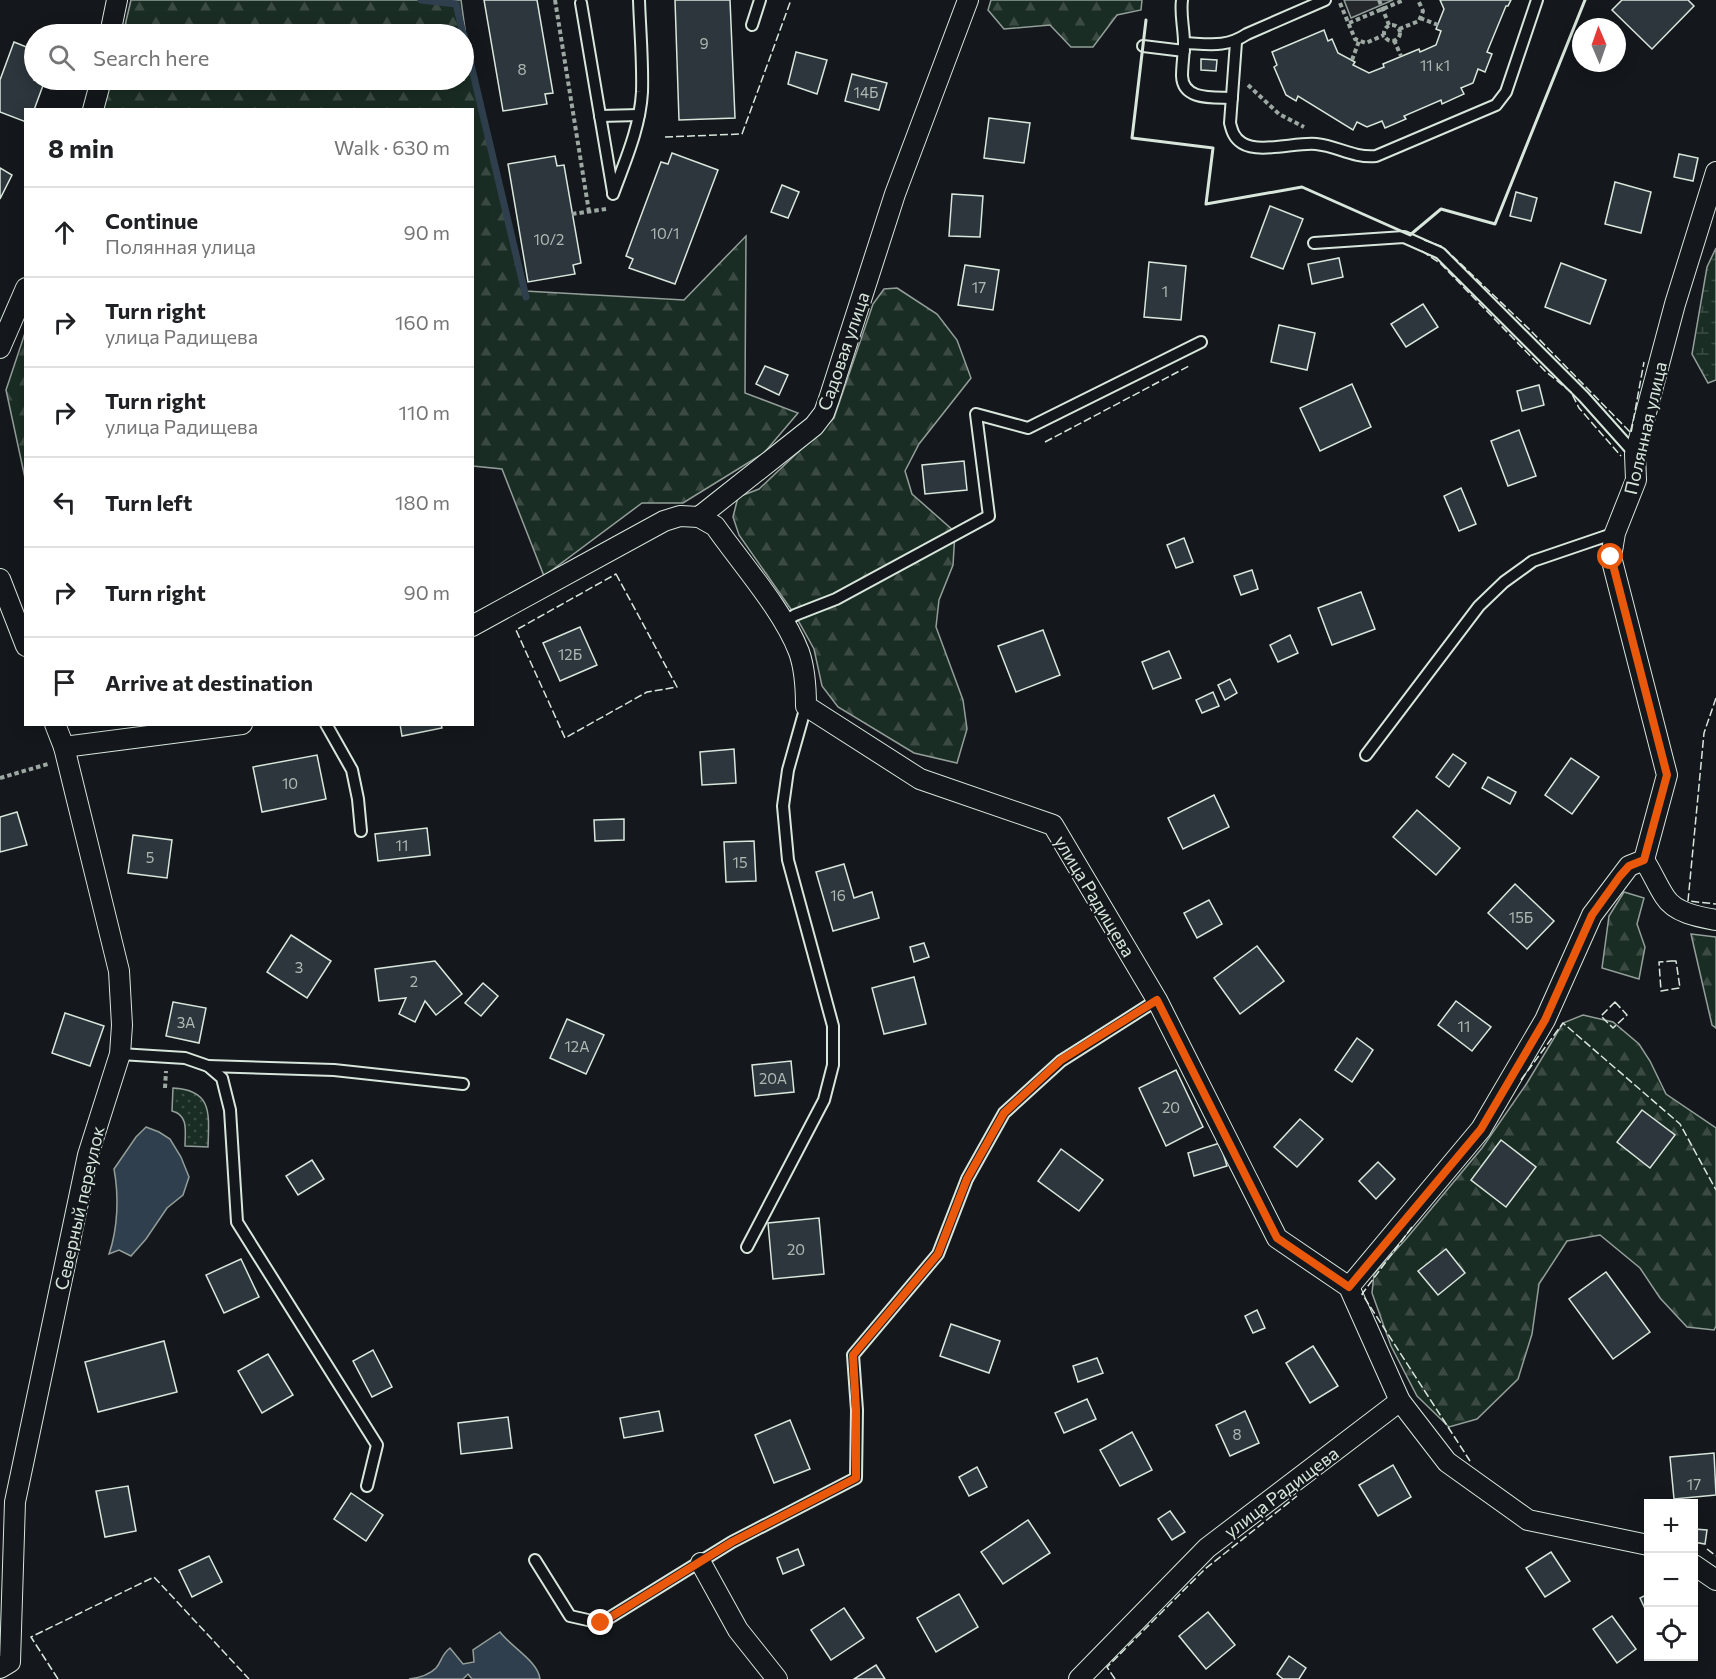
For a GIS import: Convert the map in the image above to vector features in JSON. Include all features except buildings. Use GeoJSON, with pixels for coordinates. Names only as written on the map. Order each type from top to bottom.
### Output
{"type":"FeatureCollection","features":[{"type":"Feature","properties":{"kind":"street"},"geometry":{"type":"LineString","coordinates":[[112,24],[117,0]]}},
{"type":"Feature","properties":{"kind":"street","name":"Садовая улица"},"geometry":{"type":"LineString","coordinates":[[699,517],[814,426],[824,413],[894,194],[968,0]]}},
{"type":"Feature","properties":{"kind":"street"},"geometry":{"type":"LineString","coordinates":[[94,108],[98,90]]}},
{"type":"Feature","properties":{"kind":"street","name":"Полянная улица"},"geometry":{"type":"LineString","coordinates":[[1644,860],[1667,775],[1611,557],[1614,533],[1636,480],[1635,454],[1675,304],[1716,171]]}},
{"type":"Feature","properties":{"kind":"street"},"geometry":{"type":"LineString","coordinates":[[0,348],[24,293]]}},
{"type":"Feature","properties":{"kind":"street"},"geometry":{"type":"LineString","coordinates":[[474,625],[664,521],[680,516],[699,517],[715,526],[784,622],[800,653],[806,687],[806,706]]}},
{"type":"Feature","properties":{"kind":"street"},"geometry":{"type":"LineString","coordinates":[[0,579],[24,641]]}},
{"type":"Feature","properties":{"kind":"street","name":"улица Радищева"},"geometry":{"type":"LineString","coordinates":[[806,706],[920,779],[1053,825],[1157,1000],[1277,1238],[1349,1287]]}},
{"type":"Feature","properties":{"kind":"street"},"geometry":{"type":"LineString","coordinates":[[56,726],[65,753],[230,726]]}},
{"type":"Feature","properties":{"kind":"street","name":"Северный переулок"},"geometry":{"type":"LineString","coordinates":[[0,1668],[10,1662],[15,1502],[88,1155],[120,1054],[122,1025],[119,970],[65,753]]}},
{"type":"Feature","properties":{"kind":"street"},"geometry":{"type":"LineString","coordinates":[[1644,1544],[1528,1520],[1447,1462],[1400,1401],[1349,1287],[1481,1129],[1545,1020],[1592,915],[1629,866],[1644,860],[1654,874],[1666,899],[1695,917],[1716,920]]}},
{"type":"Feature","properties":{"kind":"street","name":"улица Радищева"},"geometry":{"type":"LineString","coordinates":[[1079,1679],[1207,1548],[1400,1401]]}},
{"type":"Feature","properties":{"kind":"street"},"geometry":{"type":"LineString","coordinates":[[701,1563],[738,1630],[777,1679]]}},
{"type":"Feature","properties":{"kind":"street"},"geometry":{"type":"LineString","coordinates":[[1698,1568],[1716,1580]]}},
{"type":"Feature","properties":{"kind":"lane"},"geometry":{"type":"LineString","coordinates":[[581,3],[613,194],[639,115],[642,92],[639,0]]}},
{"type":"Feature","properties":{"kind":"lane"},"geometry":{"type":"LineString","coordinates":[[752,25],[760,0]]}},
{"type":"Feature","properties":{"kind":"lane"},"geometry":{"type":"LineString","coordinates":[[1182,0],[1184,47],[1182,79],[1187,90],[1197,96],[1232,98]]}},
{"type":"Feature","properties":{"kind":"lane"},"geometry":{"type":"LineString","coordinates":[[1143,46],[1184,47],[1236,42],[1247,34],[1325,0]]}},
{"type":"Feature","properties":{"kind":"lane"},"geometry":{"type":"LineString","coordinates":[[1236,42],[1230,123],[1233,134],[1242,143],[1255,147],[1317,144],[1362,158],[1376,156],[1496,105],[1506,92],[1537,0]]}},
{"type":"Feature","properties":{"kind":"lane"},"geometry":{"type":"LineString","coordinates":[[600,116],[639,115]]}},
{"type":"Feature","properties":{"kind":"lane"},"geometry":{"type":"LineString","coordinates":[[1314,243],[1404,237],[1440,253],[1584,397],[1635,454]]}},
{"type":"Feature","properties":{"kind":"lane"},"geometry":{"type":"LineString","coordinates":[[784,622],[795,615],[836,599],[989,516],[976,414],[1028,428],[1201,342]]}},
{"type":"Feature","properties":{"kind":"lane"},"geometry":{"type":"LineString","coordinates":[[1366,755],[1479,606],[1504,582],[1533,561],[1614,533]]}},
{"type":"Feature","properties":{"kind":"lane"},"geometry":{"type":"LineString","coordinates":[[747,1247],[824,1100],[833,1065],[833,1026],[788,860],[783,806],[788,770],[806,706]]}},
{"type":"Feature","properties":{"kind":"lane"},"geometry":{"type":"LineString","coordinates":[[327,726],[352,770],[361,831]]}},
{"type":"Feature","properties":{"kind":"lane"},"geometry":{"type":"LineString","coordinates":[[535,1560],[570,1616],[601,1623],[732,1542],[856,1478],[853,1355],[938,1254],[967,1179],[1004,1113],[1061,1060],[1157,1000]]}},
{"type":"Feature","properties":{"kind":"lane"},"geometry":{"type":"LineString","coordinates":[[120,1054],[185,1058],[208,1066],[333,1070],[463,1084]]}},
{"type":"Feature","properties":{"kind":"lane"},"geometry":{"type":"LineString","coordinates":[[208,1066],[222,1078],[230,1110],[237,1222],[377,1445],[367,1486]]}},
{"type":"Feature","properties":{"kind":"path"},"geometry":{"type":"LineString","coordinates":[[555,0],[589,212]]}},
{"type":"Feature","properties":{"kind":"path"},"geometry":{"type":"LineString","coordinates":[[1339,0],[1355,39],[1365,43],[1384,35]]}},
{"type":"Feature","properties":{"kind":"path"},"geometry":{"type":"LineString","coordinates":[[1379,0],[1389,25]]}},
{"type":"Feature","properties":{"kind":"path"},"geometry":{"type":"LineString","coordinates":[[1349,23],[1404,0]]}},
{"type":"Feature","properties":{"kind":"path"},"geometry":{"type":"LineString","coordinates":[[1399,29],[1419,21],[1423,11],[1419,0]]}},
{"type":"Feature","properties":{"kind":"path"},"geometry":{"type":"LineString","coordinates":[[1420,18],[1438,25]]}},
{"type":"Feature","properties":{"kind":"path"},"geometry":{"type":"LineString","coordinates":[[1389,25],[1399,29]]}},
{"type":"Feature","properties":{"kind":"path"},"geometry":{"type":"LineString","coordinates":[[1384,35],[1389,25]]}},
{"type":"Feature","properties":{"kind":"path"},"geometry":{"type":"LineString","coordinates":[[1394,40],[1399,34],[1399,29]]}},
{"type":"Feature","properties":{"kind":"path"},"geometry":{"type":"LineString","coordinates":[[1384,35],[1386,39],[1394,40]]}},
{"type":"Feature","properties":{"kind":"path"},"geometry":{"type":"LineString","coordinates":[[1394,40],[1401,56]]}},
{"type":"Feature","properties":{"kind":"path"},"geometry":{"type":"LineString","coordinates":[[1352,60],[1359,41]]}},
{"type":"Feature","properties":{"kind":"path"},"geometry":{"type":"LineString","coordinates":[[1234,72],[1280,114],[1308,129],[1317,144]]}},
{"type":"Feature","properties":{"kind":"path"},"geometry":{"type":"LineString","coordinates":[[0,778],[65,753]]}},
{"type":"Feature","properties":{"kind":"green space"},"geometry":{"type":"Polygon","coordinates":[[[131,0],[461,0],[464,24],[125,24],[131,0]]]}},
{"type":"Feature","properties":{"kind":"green space"},"geometry":{"type":"Polygon","coordinates":[[[991,0],[1142,0],[1141,10],[1117,15],[1093,47],[1071,47],[1050,25],[1004,29],[988,10],[991,0]]]}},
{"type":"Feature","properties":{"kind":"green space"},"geometry":{"type":"Polygon","coordinates":[[[474,82],[525,291],[684,300],[746,236],[745,393],[798,413],[764,453],[683,503],[642,503],[544,576],[502,469],[474,466],[474,108],[103,108],[109,90],[474,90],[474,82]]]}},
{"type":"Feature","properties":{"kind":"green space"},"geometry":{"type":"Polygon","coordinates":[[[1716,248],[1716,380],[1708,383],[1692,354],[1707,267],[1716,248]]]}},
{"type":"Feature","properties":{"kind":"green space"},"geometry":{"type":"Polygon","coordinates":[[[897,288],[937,314],[957,340],[971,378],[919,444],[905,471],[912,494],[955,532],[953,565],[939,600],[936,627],[963,700],[967,729],[957,763],[914,753],[838,707],[822,686],[814,649],[795,615],[739,535],[733,517],[738,497],[759,489],[834,418],[873,304],[884,289],[897,288]]]}},
{"type":"Feature","properties":{"kind":"green space"},"geometry":{"type":"Polygon","coordinates":[[[24,336],[24,473],[6,390],[24,336]]]}},
{"type":"Feature","properties":{"kind":"green space"},"geometry":{"type":"Polygon","coordinates":[[[1624,892],[1644,898],[1637,924],[1645,947],[1639,979],[1602,968],[1609,916],[1624,892]]]}},
{"type":"Feature","properties":{"kind":"green space"},"geometry":{"type":"Polygon","coordinates":[[[1691,934],[1716,937],[1716,1028],[1712,1025],[1691,934]]]}},
{"type":"Feature","properties":{"kind":"green space"},"geometry":{"type":"Polygon","coordinates":[[[1583,1015],[1613,1022],[1639,1044],[1666,1094],[1716,1128],[1716,1326],[1714,1330],[1687,1327],[1660,1298],[1640,1268],[1600,1235],[1567,1241],[1539,1284],[1532,1334],[1518,1379],[1477,1419],[1449,1427],[1417,1396],[1391,1346],[1372,1293],[1374,1274],[1482,1148],[1527,1083],[1563,1023],[1583,1015]]]}},
{"type":"Feature","properties":{"kind":"green space"},"geometry":{"type":"Polygon","coordinates":[[[173,1088],[195,1093],[202,1099],[208,1114],[208,1147],[185,1146],[184,1120],[172,1111],[173,1088]]]}},
{"type":"Feature","properties":{"kind":"shaded area"},"geometry":{"type":"Polygon","coordinates":[[[1344,0],[1393,0],[1351,18],[1344,0]]]}},
{"type":"Feature","properties":{"kind":"water"},"geometry":{"type":"Polygon","coordinates":[[[146,1127],[170,1139],[189,1177],[183,1195],[167,1208],[131,1256],[119,1250],[109,1254],[117,1212],[114,1169],[136,1137],[146,1127]]]}},
{"type":"Feature","properties":{"kind":"water"},"geometry":{"type":"Polygon","coordinates":[[[500,1632],[529,1660],[540,1679],[472,1679],[468,1674],[463,1679],[409,1679],[423,1676],[433,1670],[450,1648],[463,1664],[474,1662],[473,1650],[500,1632]]]}},
{"type":"Feature","properties":{"kind":"waterway"},"geometry":{"type":"LineString","coordinates":[[421,0],[456,4],[461,24]]}},
{"type":"Feature","properties":{"kind":"waterway"},"geometry":{"type":"LineString","coordinates":[[474,77],[526,297]]}},
{"type":"Feature","properties":{"kind":"fence"},"geometry":{"type":"LineString","coordinates":[[665,137],[742,134],[791,0]]}},
{"type":"Feature","properties":{"kind":"fence"},"geometry":{"type":"LineString","coordinates":[[1424,240],[1443,247],[1530,330],[1631,433],[1644,362]]}},
{"type":"Feature","properties":{"kind":"fence"},"geometry":{"type":"LineString","coordinates":[[1422,251],[1441,264],[1545,371],[1571,392],[1579,408],[1621,456]]}},
{"type":"Feature","properties":{"kind":"fence"},"geometry":{"type":"LineString","coordinates":[[1045,442],[1189,366]]}},
{"type":"Feature","properties":{"kind":"fence"},"geometry":{"type":"LineString","coordinates":[[616,574],[677,687],[647,692],[565,738],[516,630],[616,574]]}},
{"type":"Feature","properties":{"kind":"fence"},"geometry":{"type":"LineString","coordinates":[[1716,698],[1704,733],[1688,901],[1716,904]]}},
{"type":"Feature","properties":{"kind":"fence"},"geometry":{"type":"LineString","coordinates":[[1671,961],[1676,961],[1680,988],[1661,991],[1659,962],[1671,961]]}},
{"type":"Feature","properties":{"kind":"fence"},"geometry":{"type":"LineString","coordinates":[[1615,1002],[1627,1015],[1613,1028],[1601,1016],[1615,1002]]}},
{"type":"Feature","properties":{"kind":"fence"},"geometry":{"type":"LineString","coordinates":[[1521,1080],[1563,1023],[1680,1124],[1716,1190]]}},
{"type":"Feature","properties":{"kind":"fence"},"geometry":{"type":"LineString","coordinates":[[1412,1227],[1362,1294],[1470,1461]]}},
{"type":"Feature","properties":{"kind":"fence"},"geometry":{"type":"LineString","coordinates":[[1115,1679],[1107,1667],[1205,1569],[1297,1496]]}},
{"type":"Feature","properties":{"kind":"fence"},"geometry":{"type":"LineString","coordinates":[[1707,1549],[1716,1556]]}},
{"type":"Feature","properties":{"kind":"fence"},"geometry":{"type":"LineString","coordinates":[[58,1679],[31,1637],[154,1577],[249,1679]]}},
{"type":"Feature","properties":{"kind":"wall"},"geometry":{"type":"LineString","coordinates":[[1146,20],[1132,138],[1213,148],[1206,204],[1302,187],[1410,235],[1441,209],[1495,224],[1585,0]]}},
{"type":"Feature","properties":{"kind":"route"},"geometry":{"type":"LineString","coordinates":[[601,1623],[732,1542],[856,1478],[853,1355],[938,1254],[967,1179],[1004,1113],[1061,1060],[1157,1000],[1277,1238],[1349,1287],[1481,1129],[1545,1020],[1592,915],[1629,866],[1644,860],[1667,775],[1611,557]]}}]}
